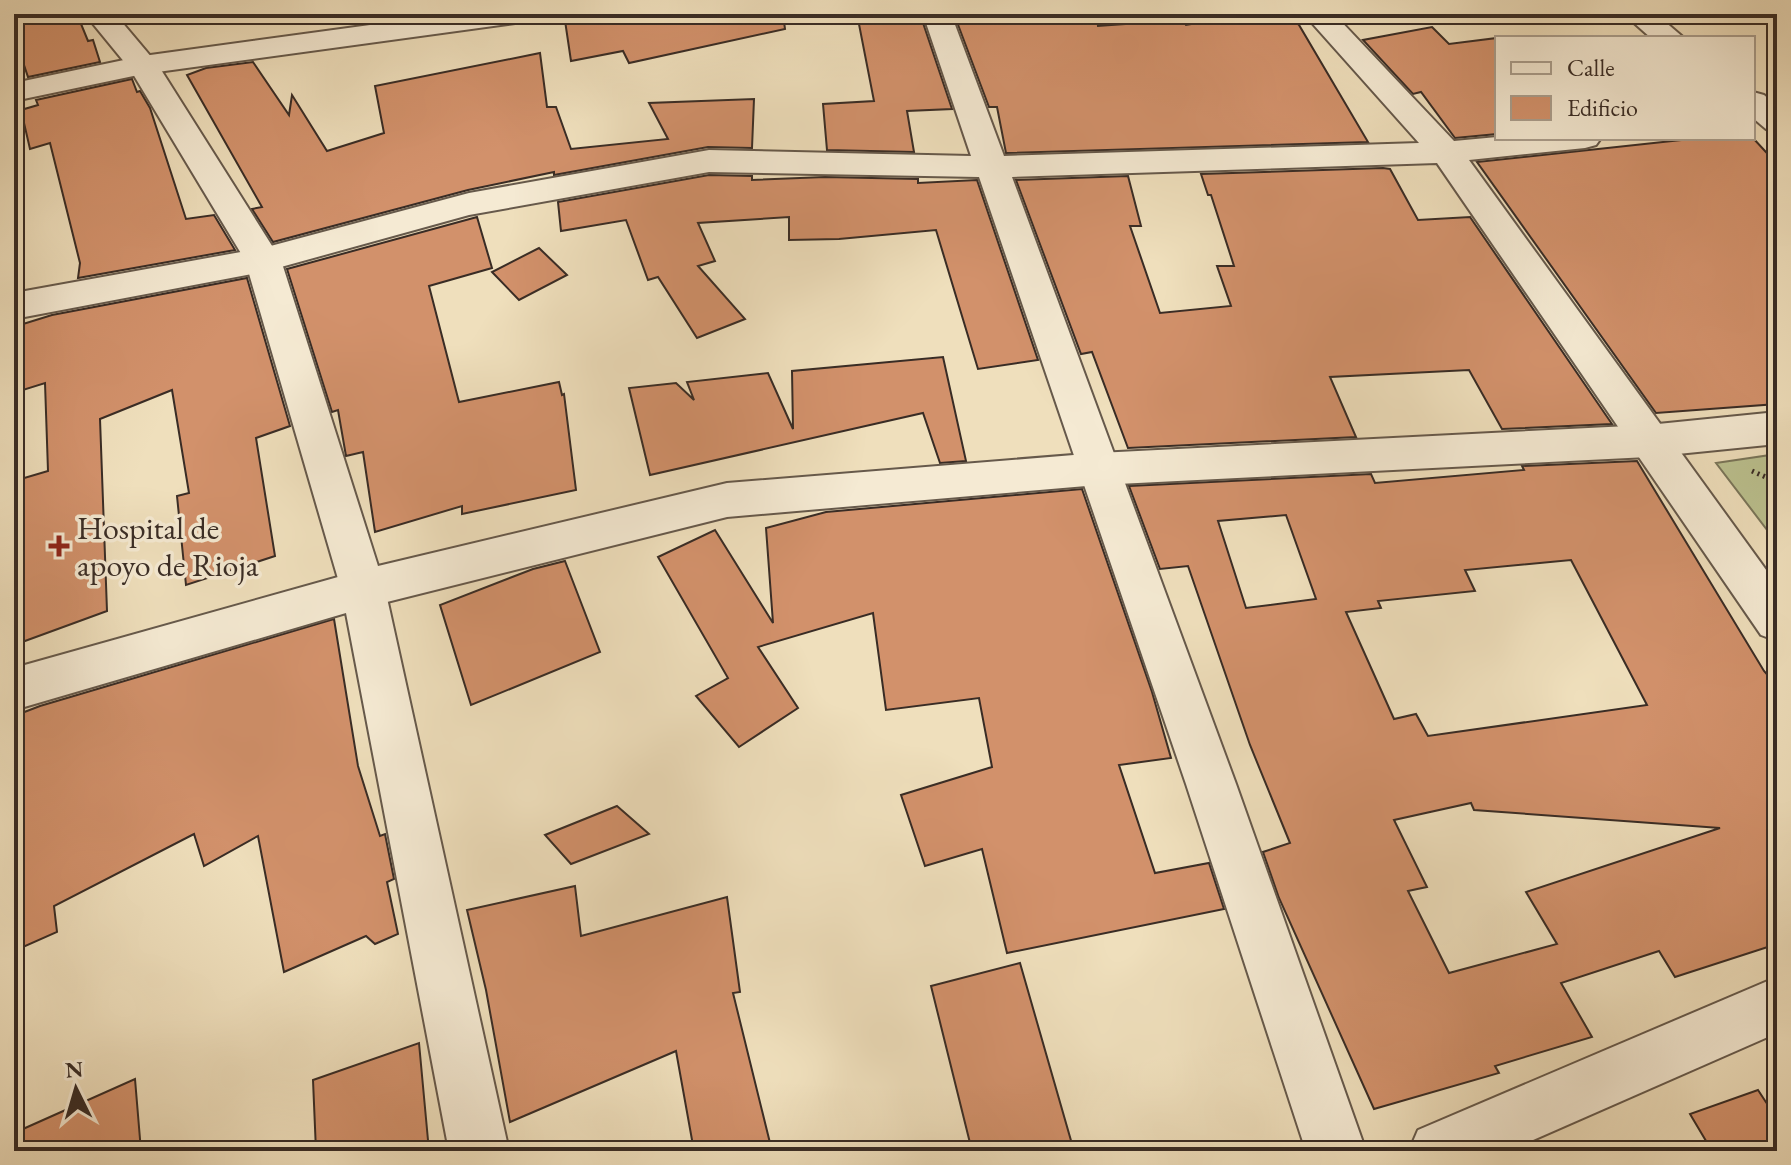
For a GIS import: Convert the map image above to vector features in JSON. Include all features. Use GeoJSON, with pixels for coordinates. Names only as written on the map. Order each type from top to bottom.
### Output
{"type":"FeatureCollection","features":[{"type":"Feature","properties":{"kind":"street"},"geometry":{"type":"LineString","coordinates":[[14,92],[143,65],[515,14]]}},
{"type":"Feature","properties":{"kind":"street"},"geometry":{"type":"LineString","coordinates":[[937,14],[1216,798],[1336,1151]]}},
{"type":"Feature","properties":{"kind":"street"},"geometry":{"type":"LineString","coordinates":[[1318,14],[1446,152],[1777,621]]}},
{"type":"Feature","properties":{"kind":"street"},"geometry":{"type":"LineString","coordinates":[[1638,14],[1666,36]]}},
{"type":"Feature","properties":{"kind":"street"},"geometry":{"type":"LineString","coordinates":[[111,16],[263,260],[363,589],[479,1151]]}},
{"type":"Feature","properties":{"kind":"street"},"geometry":{"type":"LineString","coordinates":[[14,306],[263,260],[469,204],[709,161],[989,167],[1446,152],[1565,140]]}},
{"type":"Feature","properties":{"kind":"street"},"geometry":{"type":"LineString","coordinates":[[14,689],[363,589],[727,500],[1098,469],[1648,441],[1777,428]]}},
{"type":"Feature","properties":{"kind":"street"},"geometry":{"type":"LineString","coordinates":[[1439,1151],[1777,1005]]}},
{"type":"Feature","properties":{"kind":"green space"},"geometry":{"type":"Polygon","coordinates":[[[1777,454],[1777,543],[1716,463],[1777,454]]]}},
{"type":"Feature","properties":{"kind":"building"},"geometry":{"type":"Polygon","coordinates":[[[33,14],[77,14],[88,41],[93,40],[100,62],[28,77],[14,35],[14,19],[33,14]]]}},
{"type":"Feature","properties":{"kind":"building"},"geometry":{"type":"Polygon","coordinates":[[[564,14],[783,14],[785,29],[629,63],[623,51],[571,61],[564,14]]]}},
{"type":"Feature","properties":{"kind":"building"},"geometry":{"type":"Polygon","coordinates":[[[857,14],[920,14],[952,109],[907,111],[914,152],[827,150],[823,104],[874,101],[857,14]]]}},
{"type":"Feature","properties":{"kind":"building"},"geometry":{"type":"Polygon","coordinates":[[[954,14],[1097,14],[1098,26],[1183,20],[1186,25],[1253,14],[1287,14],[1299,25],[1368,142],[1006,153],[997,107],[989,107],[954,14]]]}},
{"type":"Feature","properties":{"kind":"building"},"geometry":{"type":"Polygon","coordinates":[[[1432,27],[1449,44],[1495,38],[1495,134],[1455,138],[1421,92],[1413,94],[1363,40],[1432,27]]]}},
{"type":"Feature","properties":{"kind":"building"},"geometry":{"type":"Polygon","coordinates":[[[540,53],[547,107],[556,107],[571,149],[668,139],[649,103],[754,99],[752,148],[708,147],[554,175],[554,172],[468,190],[273,242],[252,209],[262,207],[187,75],[206,68],[253,62],[289,115],[292,95],[327,151],[384,133],[375,86],[540,53]]]}},
{"type":"Feature","properties":{"kind":"building"},"geometry":{"type":"Polygon","coordinates":[[[132,79],[137,92],[140,91],[150,108],[186,219],[214,215],[235,250],[78,278],[80,263],[50,143],[30,149],[21,110],[38,105],[36,100],[132,79]]]}},
{"type":"Feature","properties":{"kind":"building"},"geometry":{"type":"Polygon","coordinates":[[[1681,140],[1755,140],[1777,164],[1777,404],[1656,413],[1477,162],[1681,140]]]}},
{"type":"Feature","properties":{"kind":"building"},"geometry":{"type":"Polygon","coordinates":[[[1390,169],[1418,220],[1470,217],[1612,424],[1502,429],[1469,370],[1330,377],[1356,437],[1128,448],[1092,352],[1081,354],[1016,180],[1128,176],[1141,226],[1130,226],[1160,313],[1231,306],[1217,266],[1234,266],[1201,174],[1390,169]]]}},
{"type":"Feature","properties":{"kind":"building"},"geometry":{"type":"Polygon","coordinates":[[[709,175],[752,176],[752,180],[825,177],[918,179],[918,183],[977,180],[1038,360],[978,369],[936,230],[789,240],[789,217],[698,223],[715,261],[698,266],[745,319],[697,338],[658,277],[648,280],[626,220],[561,231],[558,202],[709,175]]]}},
{"type":"Feature","properties":{"kind":"building"},"geometry":{"type":"Polygon","coordinates":[[[477,217],[492,268],[429,286],[459,402],[559,382],[564,394],[576,490],[462,514],[462,506],[375,532],[363,452],[346,456],[338,410],[332,412],[287,269],[477,217]]]}},
{"type":"Feature","properties":{"kind":"building"},"geometry":{"type":"Polygon","coordinates":[[[539,248],[567,275],[519,300],[492,272],[539,248]]]}},
{"type":"Feature","properties":{"kind":"building"},"geometry":{"type":"Polygon","coordinates":[[[247,278],[290,426],[256,438],[275,556],[186,585],[177,496],[189,493],[172,390],[100,419],[107,611],[14,645],[14,481],[48,471],[45,383],[23,390],[23,324],[52,315],[247,278]]]}},
{"type":"Feature","properties":{"kind":"building"},"geometry":{"type":"Polygon","coordinates":[[[943,357],[966,461],[940,463],[923,413],[650,475],[629,388],[676,383],[694,400],[687,382],[768,373],[793,429],[792,371],[943,357]]]}},
{"type":"Feature","properties":{"kind":"building"},"geometry":{"type":"Polygon","coordinates":[[[1637,461],[1764,671],[1777,686],[1777,944],[1675,977],[1659,951],[1561,983],[1592,1037],[1495,1066],[1499,1073],[1374,1109],[1279,898],[1263,852],[1290,843],[1250,745],[1188,566],[1160,569],[1129,486],[1371,474],[1375,483],[1524,470],[1522,466],[1637,461]],[[1286,515],[1218,521],[1246,608],[1316,599],[1286,515]],[[1571,560],[1465,570],[1475,591],[1378,601],[1381,608],[1346,612],[1394,719],[1416,714],[1428,736],[1647,705],[1571,560]],[[1471,803],[1394,820],[1427,887],[1408,891],[1449,973],[1557,944],[1526,892],[1720,828],[1474,810],[1471,803]]]}},
{"type":"Feature","properties":{"kind":"building"},"geometry":{"type":"Polygon","coordinates":[[[1082,489],[1152,692],[1171,758],[1119,765],[1155,873],[1209,863],[1224,909],[1007,953],[982,849],[925,866],[901,795],[992,767],[979,698],[886,710],[873,613],[758,647],[798,708],[739,747],[696,696],[728,678],[658,557],[715,530],[773,623],[766,528],[826,512],[1082,489]]]}},
{"type":"Feature","properties":{"kind":"building"},"geometry":{"type":"Polygon","coordinates":[[[565,561],[600,652],[471,705],[440,605],[533,569],[565,561]]]}},
{"type":"Feature","properties":{"kind":"building"},"geometry":{"type":"Polygon","coordinates":[[[334,619],[358,766],[380,836],[385,834],[394,879],[387,882],[398,934],[375,944],[366,936],[284,972],[258,836],[204,866],[194,834],[54,906],[57,932],[14,951],[14,716],[334,619]]]}},
{"type":"Feature","properties":{"kind":"building"},"geometry":{"type":"Polygon","coordinates":[[[617,806],[649,834],[571,864],[545,835],[617,806]]]}},
{"type":"Feature","properties":{"kind":"building"},"geometry":{"type":"Polygon","coordinates":[[[575,886],[581,936],[727,897],[740,992],[733,993],[772,1151],[694,1151],[676,1051],[510,1122],[486,990],[467,910],[575,886]]]}},
{"type":"Feature","properties":{"kind":"building"},"geometry":{"type":"Polygon","coordinates":[[[1020,963],[1074,1151],[972,1151],[931,986],[1020,963]]]}},
{"type":"Feature","properties":{"kind":"building"},"geometry":{"type":"Polygon","coordinates":[[[419,1043],[429,1151],[316,1151],[313,1080],[419,1043]]]}},
{"type":"Feature","properties":{"kind":"building"},"geometry":{"type":"Polygon","coordinates":[[[135,1079],[141,1151],[14,1151],[14,1133],[135,1079]]]}},
{"type":"Feature","properties":{"kind":"building"},"geometry":{"type":"Polygon","coordinates":[[[1758,1090],[1777,1119],[1777,1151],[1712,1151],[1690,1114],[1758,1090]]]}},
{"type":"Feature","properties":{"kind":"place","name":"Hospital de apoyo de Rioja"},"geometry":{"type":"Point","coordinates":[59,546]}}]}
